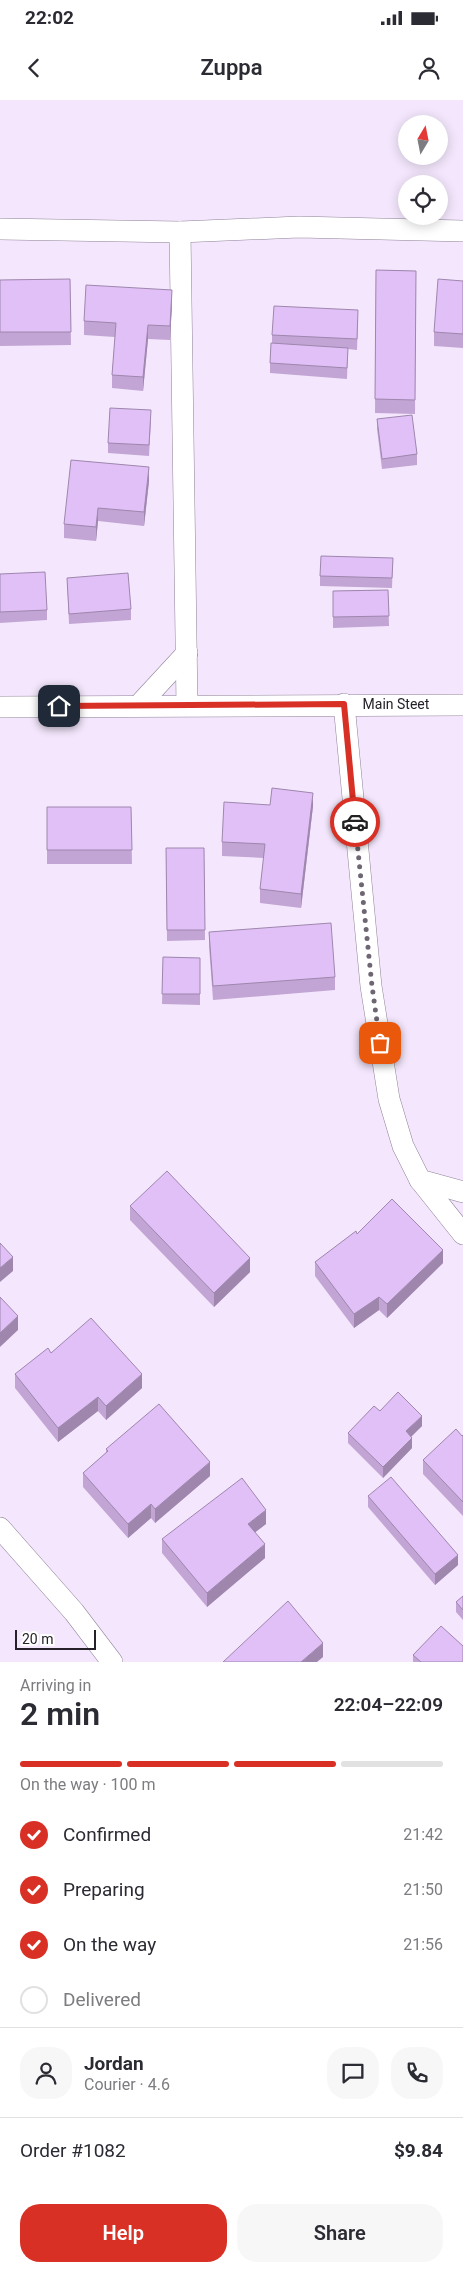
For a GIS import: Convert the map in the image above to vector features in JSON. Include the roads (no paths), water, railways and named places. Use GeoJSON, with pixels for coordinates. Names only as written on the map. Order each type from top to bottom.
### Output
{"type":"FeatureCollection","features":[{"type":"Feature","properties":{"kind":"street"},"geometry":{"type":"LineString","coordinates":[[0,229],[180,232],[299,227],[463,231]]}},
{"type":"Feature","properties":{"kind":"street"},"geometry":{"type":"LineString","coordinates":[[180,232],[187,705]]}},
{"type":"Feature","properties":{"kind":"street"},"geometry":{"type":"LineString","coordinates":[[139,705],[186,653]]}},
{"type":"Feature","properties":{"kind":"street"},"geometry":{"type":"LineString","coordinates":[[344,704],[372,986],[389,1099],[403,1146],[420,1180],[463,1234]]}},
{"type":"Feature","properties":{"kind":"street","name":"Main Steet"},"geometry":{"type":"LineString","coordinates":[[0,707],[344,704],[463,705]]}},
{"type":"Feature","properties":{"kind":"street"},"geometry":{"type":"LineString","coordinates":[[420,1180],[463,1192]]}},
{"type":"Feature","properties":{"kind":"street"},"geometry":{"type":"LineString","coordinates":[[0,1528],[74,1612],[112,1662]]}}]}
